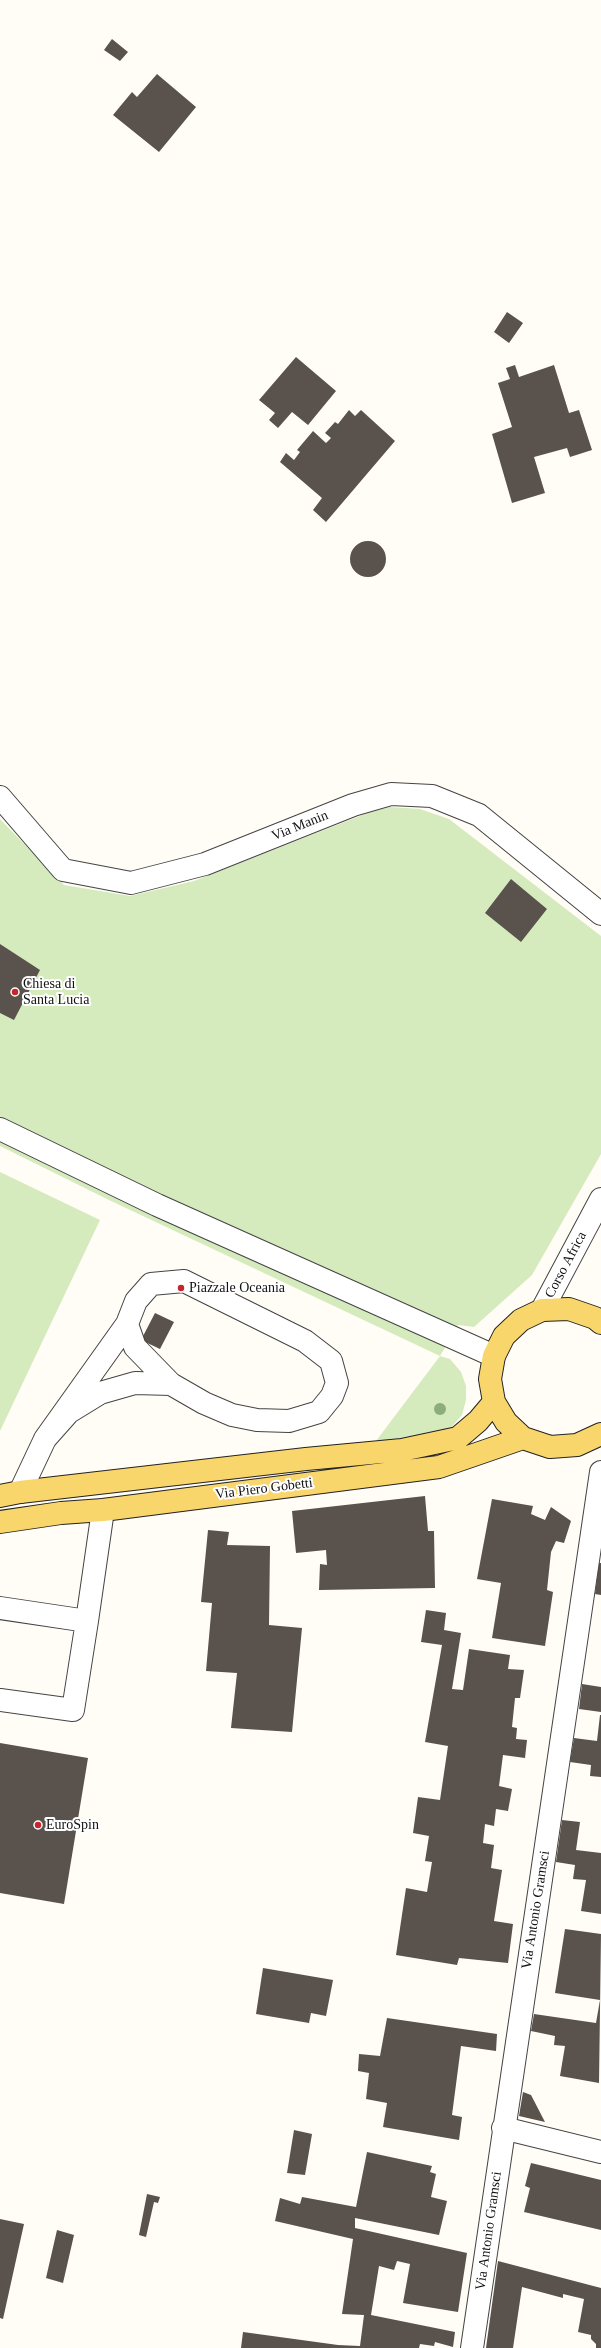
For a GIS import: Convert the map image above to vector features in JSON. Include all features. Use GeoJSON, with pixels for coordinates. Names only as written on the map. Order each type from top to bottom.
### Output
{"type":"FeatureCollection","features":[{"type":"Feature","properties":{"kind":"main road"},"geometry":{"type":"LineString","coordinates":[[601,1323],[595,1318],[569,1309],[542,1310],[521,1320],[504,1336],[494,1356],[490,1379],[494,1402],[506,1422],[523,1438],[550,1447],[577,1445],[601,1434]]}},
{"type":"Feature","properties":{"kind":"main road","name":"Via Piero Gobetti"},"geometry":{"type":"LineString","coordinates":[[10,1494],[306,1459],[402,1450],[458,1438],[478,1421],[494,1402]]}},
{"type":"Feature","properties":{"kind":"main road","name":"Via Piero Gobetti"},"geometry":{"type":"LineString","coordinates":[[0,1522],[61,1513],[103,1510],[439,1467],[523,1438]]}},
{"type":"Feature","properties":{"kind":"street","name":"Via Manin"},"geometry":{"type":"LineString","coordinates":[[0,797],[63,870],[131,883],[205,864],[353,805],[384,796],[391,794],[432,796],[479,815],[601,914]]}},
{"type":"Feature","properties":{"kind":"street"},"geometry":{"type":"LineString","coordinates":[[0,1129],[157,1205],[494,1356]]}},
{"type":"Feature","properties":{"kind":"street","name":"Corso Africa"},"geometry":{"type":"LineString","coordinates":[[542,1310],[601,1199]]}},
{"type":"Feature","properties":{"kind":"street"},"geometry":{"type":"LineString","coordinates":[[10,1494],[45,1439],[127,1324],[136,1301],[151,1284],[184,1281],[305,1341],[331,1361],[337,1383],[332,1396],[319,1412],[290,1421],[257,1420],[232,1415],[204,1403],[171,1384],[135,1348],[127,1324]]}},
{"type":"Feature","properties":{"kind":"street"},"geometry":{"type":"LineString","coordinates":[[45,1439],[69,1412],[100,1393],[135,1383],[171,1384]]}},
{"type":"Feature","properties":{"kind":"street","name":"Via Antonio Gramsci"},"geometry":{"type":"LineString","coordinates":[[472,2348],[503,2128],[601,1472]]}},
{"type":"Feature","properties":{"kind":"street"},"geometry":{"type":"LineString","coordinates":[[0,1700],[74,1710],[103,1510]]}},
{"type":"Feature","properties":{"kind":"street"},"geometry":{"type":"LineString","coordinates":[[0,1608],[87,1621]]}},
{"type":"Feature","properties":{"kind":"street"},"geometry":{"type":"LineString","coordinates":[[503,2128],[601,2152]]}},
{"type":"Feature","properties":{"kind":"green space"},"geometry":{"type":"Polygon","coordinates":[[[390,807],[420,809],[449,819],[601,936],[601,1154],[532,1275],[474,1327],[458,1325],[440,1356],[109,1200],[0,1146],[0,819],[64,885],[130,896],[194,881],[370,812],[390,807]]]}},
{"type":"Feature","properties":{"kind":"green space"},"geometry":{"type":"Polygon","coordinates":[[[0,1172],[100,1220],[0,1431],[0,1172]]]}},
{"type":"Feature","properties":{"kind":"green space"},"geometry":{"type":"Polygon","coordinates":[[[440,1356],[450,1359],[461,1372],[466,1386],[466,1400],[462,1415],[449,1430],[421,1439],[376,1441],[440,1356]]]}},
{"type":"Feature","properties":{"kind":"building"},"geometry":{"type":"Polygon","coordinates":[[[112,39],[128,52],[120,61],[104,50],[112,39]]]}},
{"type":"Feature","properties":{"kind":"building"},"geometry":{"type":"Polygon","coordinates":[[[157,74],[196,107],[159,152],[113,115],[132,92],[137,97],[157,74]]]}},
{"type":"Feature","properties":{"kind":"building"},"geometry":{"type":"Polygon","coordinates":[[[507,312],[523,323],[509,343],[494,332],[507,312]]]}},
{"type":"Feature","properties":{"kind":"building"},"geometry":{"type":"Polygon","coordinates":[[[296,357],[336,391],[308,425],[292,412],[278,428],[269,420],[275,413],[259,400],[296,357]]]}},
{"type":"Feature","properties":{"kind":"building"},"geometry":{"type":"Polygon","coordinates":[[[515,365],[519,377],[554,365],[569,413],[579,410],[592,450],[570,457],[567,448],[534,457],[545,493],[512,503],[492,434],[512,427],[498,383],[510,379],[506,368],[515,365]]]}},
{"type":"Feature","properties":{"kind":"building"},"geometry":{"type":"Polygon","coordinates":[[[349,410],[355,416],[361,410],[395,441],[326,522],[313,510],[322,498],[280,462],[286,453],[294,460],[300,452],[297,450],[313,431],[326,443],[331,438],[325,433],[335,422],[338,424],[349,410]]]}},
{"type":"Feature","properties":{"kind":"building"},"geometry":{"type":"Polygon","coordinates":[[[372,541],[381,546],[385,552],[385,566],[381,572],[372,577],[364,577],[355,572],[351,566],[350,555],[355,546],[361,542],[372,541]]]}},
{"type":"Feature","properties":{"kind":"building"},"geometry":{"type":"Polygon","coordinates":[[[511,879],[547,909],[521,942],[485,913],[511,879]]]}},
{"type":"Feature","properties":{"kind":"building","name":"Chiesa di Santa Lucia"},"geometry":{"type":"Polygon","coordinates":[[[0,944],[40,970],[14,1020],[0,1013],[0,944]]]}},
{"type":"Feature","properties":{"kind":"building"},"geometry":{"type":"Polygon","coordinates":[[[155,1313],[174,1322],[160,1349],[141,1340],[155,1313]]]}},
{"type":"Feature","properties":{"kind":"building"},"geometry":{"type":"Polygon","coordinates":[[[425,1496],[428,1531],[434,1531],[435,1588],[319,1590],[320,1564],[327,1565],[326,1550],[296,1553],[292,1511],[425,1496]]]}},
{"type":"Feature","properties":{"kind":"building"},"geometry":{"type":"Polygon","coordinates":[[[492,1499],[533,1506],[531,1514],[545,1520],[551,1507],[571,1521],[564,1543],[556,1541],[551,1552],[547,1590],[553,1592],[545,1646],[492,1638],[501,1583],[477,1579],[492,1499]]]}},
{"type":"Feature","properties":{"kind":"building"},"geometry":{"type":"Polygon","coordinates":[[[208,1530],[229,1532],[227,1545],[270,1546],[269,1625],[302,1628],[292,1732],[231,1728],[237,1673],[206,1671],[212,1603],[201,1602],[208,1530]]]}},
{"type":"Feature","properties":{"kind":"building"},"geometry":{"type":"Polygon","coordinates":[[[599,1563],[601,1563],[601,1595],[595,1594],[599,1563]]]}},
{"type":"Feature","properties":{"kind":"building"},"geometry":{"type":"Polygon","coordinates":[[[426,1610],[446,1613],[444,1630],[461,1633],[452,1689],[463,1690],[469,1649],[510,1655],[508,1669],[524,1670],[520,1698],[515,1698],[512,1727],[517,1728],[516,1739],[527,1740],[525,1758],[503,1755],[499,1786],[512,1789],[508,1811],[496,1809],[494,1826],[485,1824],[483,1843],[494,1845],[491,1868],[502,1870],[494,1921],[513,1924],[508,1963],[459,1958],[457,1965],[396,1955],[406,1888],[427,1892],[432,1862],[425,1861],[429,1836],[413,1833],[418,1797],[440,1800],[448,1746],[425,1742],[442,1645],[421,1642],[426,1610]]]}},
{"type":"Feature","properties":{"kind":"building"},"geometry":{"type":"Polygon","coordinates":[[[582,1684],[601,1687],[601,1712],[579,1709],[582,1684]]]}},
{"type":"Feature","properties":{"kind":"building"},"geometry":{"type":"Polygon","coordinates":[[[600,1715],[601,1777],[590,1776],[591,1765],[570,1762],[574,1738],[597,1741],[600,1715]]]}},
{"type":"Feature","properties":{"kind":"building","name":"EuroSpin"},"geometry":{"type":"Polygon","coordinates":[[[0,1743],[88,1758],[64,1904],[0,1893],[0,1743]]]}},
{"type":"Feature","properties":{"kind":"building"},"geometry":{"type":"Polygon","coordinates":[[[562,1820],[580,1822],[576,1850],[601,1853],[601,1914],[581,1911],[586,1880],[573,1879],[575,1865],[556,1862],[562,1820]]]}},
{"type":"Feature","properties":{"kind":"building"},"geometry":{"type":"Polygon","coordinates":[[[565,1929],[601,1934],[599,2083],[560,2076],[565,2046],[554,2045],[555,2036],[531,2031],[534,2014],[596,2023],[600,2000],[555,1993],[565,1929]]]}},
{"type":"Feature","properties":{"kind":"building"},"geometry":{"type":"Polygon","coordinates":[[[263,1968],[333,1980],[326,2016],[311,2013],[309,2023],[256,2014],[263,1968]]]}},
{"type":"Feature","properties":{"kind":"building"},"geometry":{"type":"Polygon","coordinates":[[[387,2018],[497,2034],[496,2051],[461,2046],[452,2115],[462,2117],[459,2140],[383,2127],[387,2103],[366,2099],[369,2073],[358,2071],[359,2054],[380,2056],[387,2018]]]}},
{"type":"Feature","properties":{"kind":"building"},"geometry":{"type":"Polygon","coordinates":[[[523,2092],[531,2095],[545,2122],[519,2116],[523,2092]]]}},
{"type":"Feature","properties":{"kind":"building"},"geometry":{"type":"Polygon","coordinates":[[[294,2130],[312,2134],[305,2175],[287,2173],[294,2130]]]}},
{"type":"Feature","properties":{"kind":"building"},"geometry":{"type":"Polygon","coordinates":[[[367,2152],[432,2166],[430,2172],[436,2174],[431,2197],[447,2201],[439,2235],[355,2218],[355,2228],[467,2253],[458,2312],[403,2303],[410,2264],[397,2261],[394,2270],[379,2266],[371,2315],[455,2332],[453,2347],[435,2342],[434,2346],[420,2344],[419,2348],[241,2348],[243,2332],[338,2345],[360,2346],[364,2315],[342,2314],[353,2239],[275,2221],[280,2198],[300,2204],[302,2197],[356,2207],[367,2152]]]}},
{"type":"Feature","properties":{"kind":"building"},"geometry":{"type":"Polygon","coordinates":[[[531,2163],[601,2180],[601,2230],[524,2212],[530,2188],[525,2186],[531,2163]]]}},
{"type":"Feature","properties":{"kind":"building"},"geometry":{"type":"Polygon","coordinates":[[[147,2194],[160,2197],[158,2203],[154,2202],[146,2237],[139,2235],[147,2194]]]}},
{"type":"Feature","properties":{"kind":"building"},"geometry":{"type":"Polygon","coordinates":[[[0,2219],[24,2224],[3,2319],[0,2318],[0,2219]]]}},
{"type":"Feature","properties":{"kind":"building"},"geometry":{"type":"Polygon","coordinates":[[[57,2230],[74,2235],[63,2283],[46,2278],[57,2230]]]}},
{"type":"Feature","properties":{"kind":"building"},"geometry":{"type":"Polygon","coordinates":[[[498,2261],[601,2288],[601,2348],[596,2348],[596,2344],[591,2339],[591,2335],[578,2332],[584,2299],[563,2294],[563,2298],[522,2287],[513,2348],[486,2348],[498,2261]]]}},
{"type":"Feature","properties":{"kind":"place","name":"Chiesa di Santa Lucia"},"geometry":{"type":"Point","coordinates":[15,992]}},
{"type":"Feature","properties":{"kind":"place","name":"Piazzale Oceania"},"geometry":{"type":"Point","coordinates":[181,1288]}},
{"type":"Feature","properties":{"kind":"place","name":"EuroSpin"},"geometry":{"type":"Point","coordinates":[38,1825]}}]}
